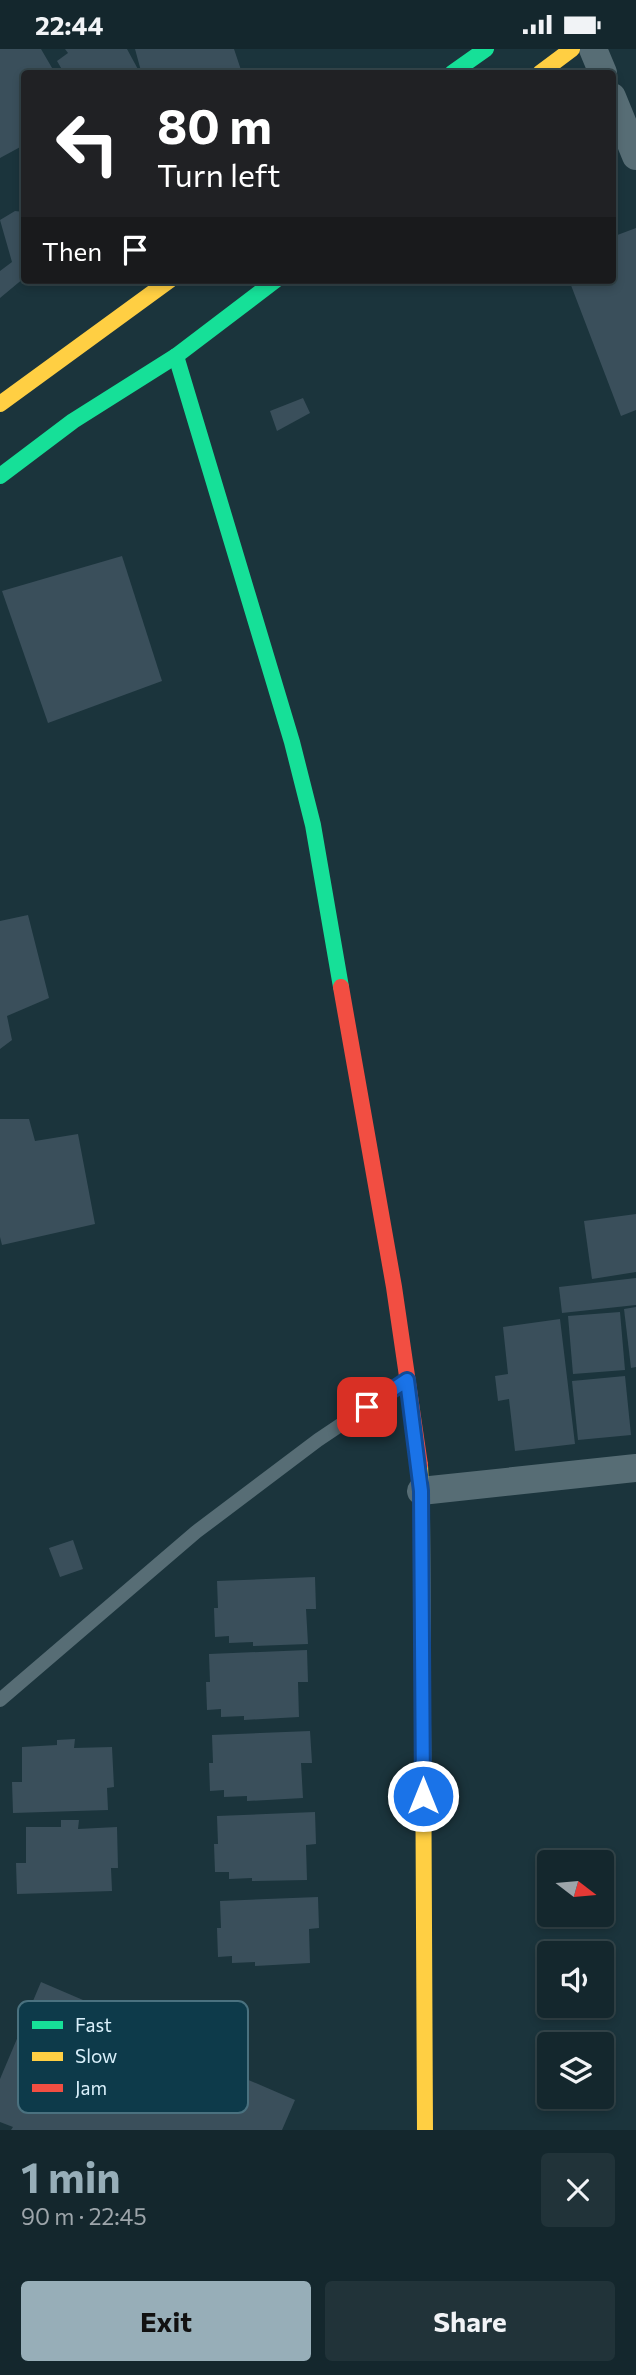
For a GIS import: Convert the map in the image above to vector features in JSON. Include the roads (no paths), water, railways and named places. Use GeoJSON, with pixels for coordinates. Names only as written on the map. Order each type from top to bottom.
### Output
{"type":"FeatureCollection","features":[{"type":"Feature","properties":{"kind":"street"},"geometry":{"type":"LineString","coordinates":[[456,70],[486,49]]}},
{"type":"Feature","properties":{"kind":"street"},"geometry":{"type":"LineString","coordinates":[[544,70],[572,49]]}},
{"type":"Feature","properties":{"kind":"street"},"geometry":{"type":"LineString","coordinates":[[593,49],[602,70]]}},
{"type":"Feature","properties":{"kind":"street"},"geometry":{"type":"LineString","coordinates":[[616,107],[636,156]]}},
{"type":"Feature","properties":{"kind":"street"},"geometry":{"type":"LineString","coordinates":[[0,404],[165,284]]}},
{"type":"Feature","properties":{"kind":"street"},"geometry":{"type":"LineString","coordinates":[[0,476],[73,421],[176,356],[271,284]]}},
{"type":"Feature","properties":{"kind":"street"},"geometry":{"type":"LineString","coordinates":[[176,356],[292,742],[313,825],[392,1273],[421,1491],[425,2130]]}},
{"type":"Feature","properties":{"kind":"street"},"geometry":{"type":"LineString","coordinates":[[421,1491],[636,1468]]}},
{"type":"Feature","properties":{"kind":"lane"},"geometry":{"type":"LineString","coordinates":[[0,1700],[196,1532],[317,1440],[407,1380]]}}]}
